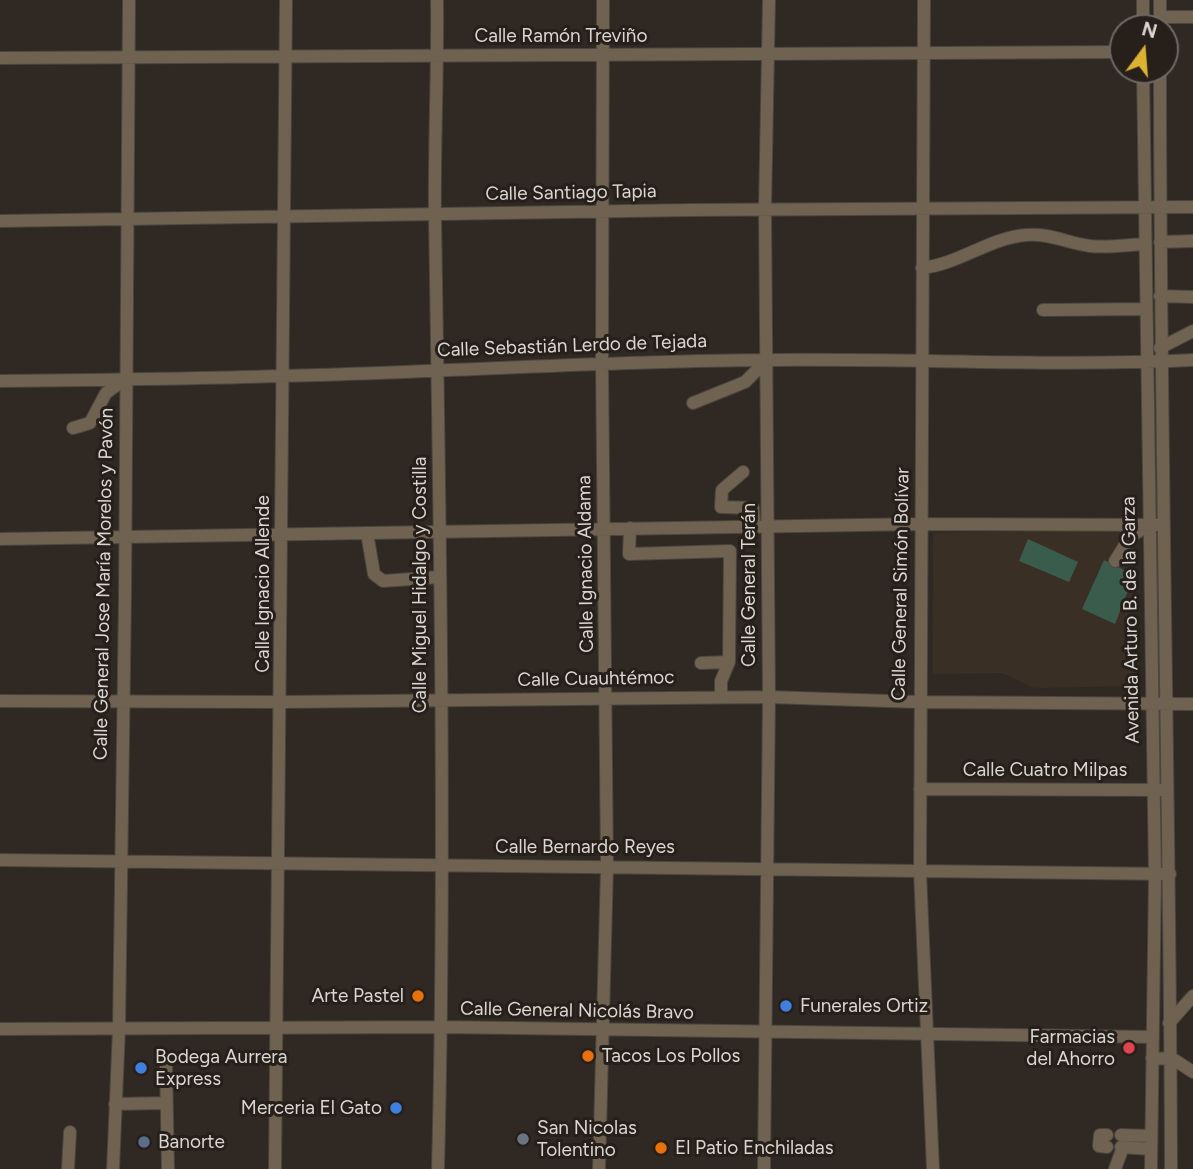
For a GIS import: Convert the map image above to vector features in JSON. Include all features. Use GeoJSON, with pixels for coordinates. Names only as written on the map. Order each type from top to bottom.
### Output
{"type":"FeatureCollection","features":[{"type":"Feature","properties":{"kind":"street","name":"Calle General Jose María Morelos y Pavón"},"geometry":{"type":"LineString","coordinates":[[113,1169],[118,1028],[129,0]]}},
{"type":"Feature","properties":{"kind":"street","name":"Calle Ignacio Allende"},"geometry":{"type":"LineString","coordinates":[[275,1169],[280,865],[286,0]]}},
{"type":"Feature","properties":{"kind":"street","name":"Calle Miguel Hidalgo y Costilla"},"geometry":{"type":"LineString","coordinates":[[437,0],[435,215],[439,369],[442,866],[442,1027],[438,1169]]}},
{"type":"Feature","properties":{"kind":"street","name":"Calle Ignacio Aldama"},"geometry":{"type":"LineString","coordinates":[[599,1169],[607,867],[602,363],[603,0]]}},
{"type":"Feature","properties":{"kind":"street","name":"Calle General Terán"},"geometry":{"type":"LineString","coordinates":[[764,1169],[769,697],[765,209],[769,0]]}},
{"type":"Feature","properties":{"kind":"street","name":"Calle General Simón Bolívar"},"geometry":{"type":"LineString","coordinates":[[925,0],[920,872],[933,1169]]}},
{"type":"Feature","properties":{"kind":"street","name":"Calle Ramón Treviño"},"geometry":{"type":"LineString","coordinates":[[0,58],[1109,52]]}},
{"type":"Feature","properties":{"kind":"street","name":"Avenida Arturo B. de la Garza"},"geometry":{"type":"LineString","coordinates":[[1143,84],[1144,309],[1155,875],[1151,1169]]}},
{"type":"Feature","properties":{"kind":"street","name":"Avenida Arturo B. de la Garza"},"geometry":{"type":"LineString","coordinates":[[1160,84],[1160,354],[1170,789],[1171,1169]]}},
{"type":"Feature","properties":{"kind":"street","name":"Calle Santiago Tapia"},"geometry":{"type":"LineString","coordinates":[[0,220],[765,209],[1193,207]]}},
{"type":"Feature","properties":{"kind":"street"},"geometry":{"type":"LineString","coordinates":[[922,268],[954,260],[1006,238],[1026,235],[1054,235],[1091,246],[1144,244]]}},
{"type":"Feature","properties":{"kind":"street"},"geometry":{"type":"LineString","coordinates":[[1160,242],[1193,241]]}},
{"type":"Feature","properties":{"kind":"street"},"geometry":{"type":"LineString","coordinates":[[1160,296],[1193,297]]}},
{"type":"Feature","properties":{"kind":"street"},"geometry":{"type":"LineString","coordinates":[[1043,310],[1144,309]]}},
{"type":"Feature","properties":{"kind":"street"},"geometry":{"type":"LineString","coordinates":[[1160,354],[1193,331]]}},
{"type":"Feature","properties":{"kind":"street","name":"Calle Sebastián Lerdo de Tejada"},"geometry":{"type":"LineString","coordinates":[[0,382],[282,376],[767,359],[922,359],[1012,363],[1145,361],[1160,354],[1193,360]]}},
{"type":"Feature","properties":{"kind":"street"},"geometry":{"type":"LineString","coordinates":[[694,403],[745,382],[767,359]]}},
{"type":"Feature","properties":{"kind":"street"},"geometry":{"type":"LineString","coordinates":[[73,428],[90,423],[106,393],[126,379]]}},
{"type":"Feature","properties":{"kind":"street"},"geometry":{"type":"LineString","coordinates":[[743,472],[722,490],[721,508],[753,508],[754,526]]}},
{"type":"Feature","properties":{"kind":"street"},"geometry":{"type":"LineString","coordinates":[[0,539],[754,526],[1163,525]]}},
{"type":"Feature","properties":{"kind":"street"},"geometry":{"type":"LineString","coordinates":[[1115,561],[1130,537],[1148,526]]}},
{"type":"Feature","properties":{"kind":"street"},"geometry":{"type":"LineString","coordinates":[[630,528],[629,554],[730,551],[729,662],[721,681],[721,697]]}},
{"type":"Feature","properties":{"kind":"street"},"geometry":{"type":"LineString","coordinates":[[367,533],[374,574],[383,581],[439,577]]}},
{"type":"Feature","properties":{"kind":"street"},"geometry":{"type":"LineString","coordinates":[[701,663],[729,662]]}},
{"type":"Feature","properties":{"kind":"street","name":"Calle Cuauhtémoc"},"geometry":{"type":"LineString","coordinates":[[0,701],[281,702],[769,697],[919,702],[1193,704]]}},
{"type":"Feature","properties":{"kind":"street","name":"Calle Cuatro Milpas"},"geometry":{"type":"LineString","coordinates":[[920,789],[1170,789]]}},
{"type":"Feature","properties":{"kind":"street","name":"Calle Bernardo Reyes"},"geometry":{"type":"LineString","coordinates":[[0,860],[1170,874]]}},
{"type":"Feature","properties":{"kind":"street"},"geometry":{"type":"LineString","coordinates":[[1153,1037],[1193,996]]}},
{"type":"Feature","properties":{"kind":"street","name":"Calle General Nicolás Bravo"},"geometry":{"type":"LineString","coordinates":[[0,1029],[442,1027],[766,1034],[1153,1037]]}},
{"type":"Feature","properties":{"kind":"street"},"geometry":{"type":"LineString","coordinates":[[1152,1058],[1171,1058],[1193,1072]]}},
{"type":"Feature","properties":{"kind":"street"},"geometry":{"type":"LineString","coordinates":[[166,1065],[168,1169]]}},
{"type":"Feature","properties":{"kind":"street"},"geometry":{"type":"LineString","coordinates":[[116,1104],[166,1103]]}},
{"type":"Feature","properties":{"kind":"street"},"geometry":{"type":"LineString","coordinates":[[68,1169],[70,1132]]}},
{"type":"Feature","properties":{"kind":"street"},"geometry":{"type":"LineString","coordinates":[[1115,1169],[1122,1143],[1151,1143]]}},
{"type":"Feature","properties":{"kind":"shaded area"},"geometry":{"type":"Polygon","coordinates":[[[1133,530],[1136,686],[1035,688],[1002,673],[933,674],[933,533],[1133,530]]]}},
{"type":"Feature","properties":{"kind":"green space"},"geometry":{"type":"Polygon","coordinates":[[[1028,539],[1078,562],[1069,582],[1019,561],[1028,539]]]}},
{"type":"Feature","properties":{"kind":"green space"},"geometry":{"type":"Polygon","coordinates":[[[1104,560],[1134,575],[1115,624],[1082,609],[1104,560]]]}},
{"type":"Feature","properties":{"kind":"place","name":"Arte Pastel"},"geometry":{"type":"Point","coordinates":[418,996]}},
{"type":"Feature","properties":{"kind":"place","name":"Funerales Ortiz"},"geometry":{"type":"Point","coordinates":[786,1006]}},
{"type":"Feature","properties":{"kind":"place","name":"Farmacias del Ahorro"},"geometry":{"type":"Point","coordinates":[1129,1048]}},
{"type":"Feature","properties":{"kind":"place","name":"Tacos Los Pollos"},"geometry":{"type":"Point","coordinates":[588,1056]}},
{"type":"Feature","properties":{"kind":"place","name":"Bodega Aurrera Express"},"geometry":{"type":"Point","coordinates":[141,1068]}},
{"type":"Feature","properties":{"kind":"place","name":"Merceria El Gato"},"geometry":{"type":"Point","coordinates":[396,1108]}},
{"type":"Feature","properties":{"kind":"place","name":"San Nicolas Tolentino"},"geometry":{"type":"Point","coordinates":[523,1139]}},
{"type":"Feature","properties":{"kind":"place","name":"Banorte"},"geometry":{"type":"Point","coordinates":[144,1142]}},
{"type":"Feature","properties":{"kind":"place","name":"El Patio Enchiladas"},"geometry":{"type":"Point","coordinates":[661,1148]}}]}
